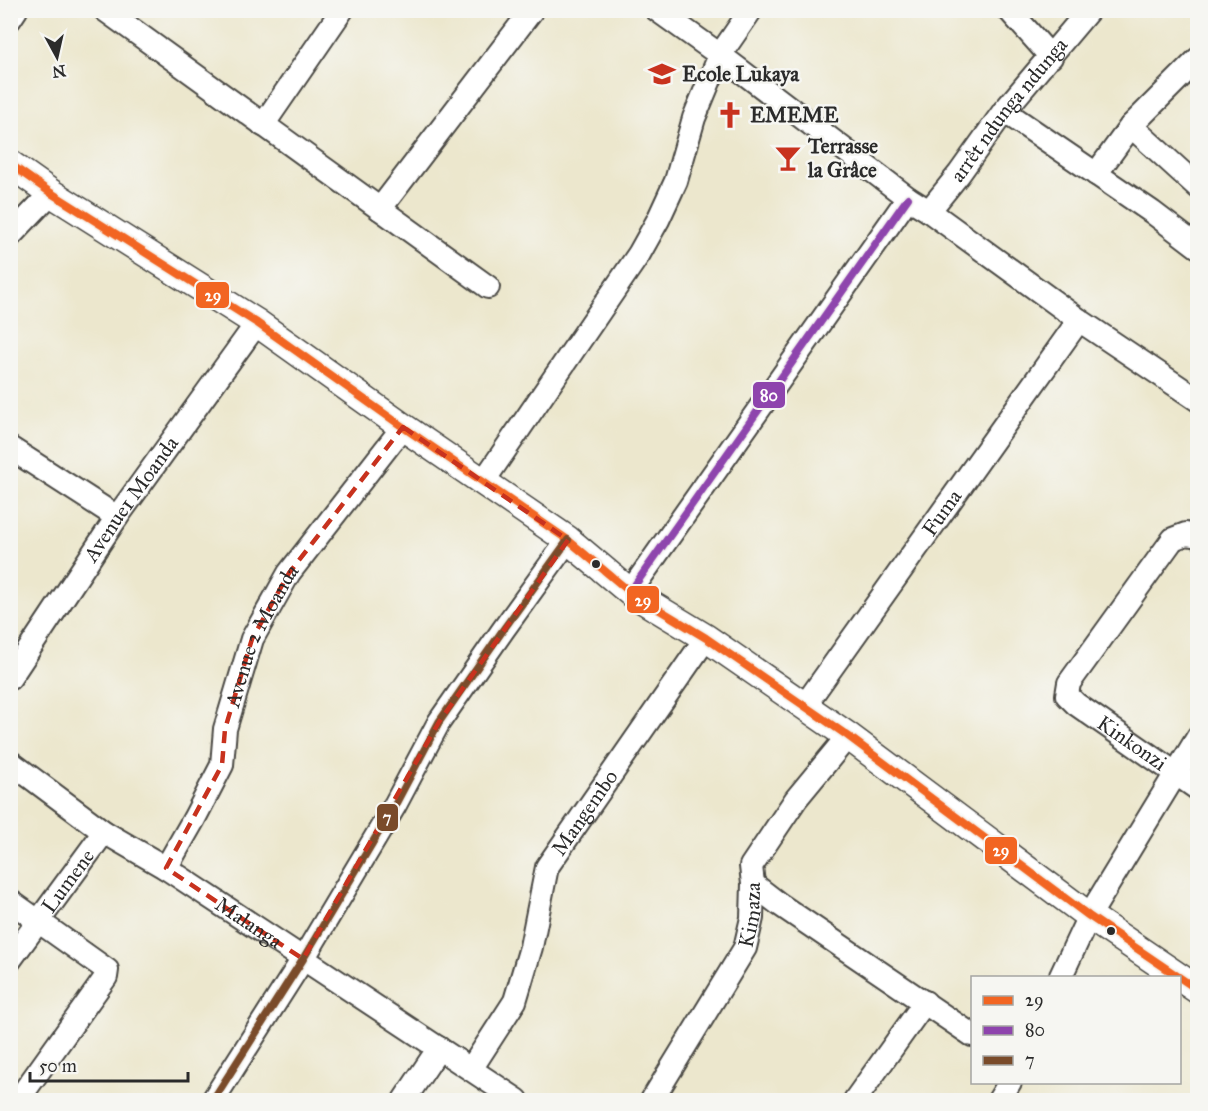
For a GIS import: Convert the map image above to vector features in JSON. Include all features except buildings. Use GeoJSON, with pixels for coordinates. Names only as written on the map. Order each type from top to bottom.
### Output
{"type":"FeatureCollection","features":[{"type":"Feature","properties":{"kind":"street"},"geometry":{"type":"LineString","coordinates":[[10,19],[16,10]]}},
{"type":"Feature","properties":{"kind":"street"},"geometry":{"type":"LineString","coordinates":[[105,10],[488,287]]}},
{"type":"Feature","properties":{"kind":"street"},"geometry":{"type":"LineString","coordinates":[[263,125],[342,10]]}},
{"type":"Feature","properties":{"kind":"street"},"geometry":{"type":"LineString","coordinates":[[380,209],[532,10]]}},
{"type":"Feature","properties":{"kind":"street"},"geometry":{"type":"LineString","coordinates":[[657,10],[908,198],[1078,320],[1197,400]]}},
{"type":"Feature","properties":{"kind":"street"},"geometry":{"type":"LineString","coordinates":[[483,482],[639,254],[658,220],[675,181],[694,118],[720,55],[751,10]]}},
{"type":"Feature","properties":{"kind":"street"},"geometry":{"type":"LineString","coordinates":[[1009,10],[1051,57]]}},
{"type":"Feature","properties":{"kind":"street","name":"arrêt ndunga ndunga"},"geometry":{"type":"LineString","coordinates":[[929,211],[959,174],[1004,111],[1089,10]]}},
{"type":"Feature","properties":{"kind":"street"},"geometry":{"type":"LineString","coordinates":[[1096,174],[1131,126],[1197,59]]}},
{"type":"Feature","properties":{"kind":"street"},"geometry":{"type":"LineString","coordinates":[[1004,111],[1152,212],[1197,247]]}},
{"type":"Feature","properties":{"kind":"street"},"geometry":{"type":"LineString","coordinates":[[1131,126],[1197,187]]}},
{"type":"Feature","properties":{"kind":"street"},"geometry":{"type":"LineString","coordinates":[[10,164],[51,193],[257,323],[567,540],[630,592],[805,705],[1089,916],[1177,976]]}},
{"type":"Feature","properties":{"kind":"street"},"geometry":{"type":"LineString","coordinates":[[10,236],[51,193]]}},
{"type":"Feature","properties":{"kind":"street"},"geometry":{"type":"LineString","coordinates":[[630,592],[908,198]]}},
{"type":"Feature","properties":{"kind":"street","name":"Fuma"},"geometry":{"type":"LineString","coordinates":[[805,705],[1078,320]]}},
{"type":"Feature","properties":{"kind":"street","name":"Avenue1 Moanda"},"geometry":{"type":"LineString","coordinates":[[10,678],[117,517],[257,323]]}},
{"type":"Feature","properties":{"kind":"street","name":"Avenue 2 Moanda"},"geometry":{"type":"LineString","coordinates":[[166,868],[222,765],[225,729],[252,639],[289,573],[403,427]]}},
{"type":"Feature","properties":{"kind":"street"},"geometry":{"type":"LineString","coordinates":[[10,448],[117,517]]}},
{"type":"Feature","properties":{"kind":"street","name":"Kinkonzi"},"geometry":{"type":"LineString","coordinates":[[1197,536],[1186,534],[1173,539],[1069,683],[1067,695],[1076,704],[1197,789]]}},
{"type":"Feature","properties":{"kind":"street"},"geometry":{"type":"LineString","coordinates":[[213,1101],[303,959],[395,805],[439,722],[567,540]]}},
{"type":"Feature","properties":{"kind":"street","name":"Mangembo"},"geometry":{"type":"LineString","coordinates":[[471,1069],[514,1001],[531,947],[547,867],[706,639]]}},
{"type":"Feature","properties":{"kind":"street","name":"Kimaza"},"geometry":{"type":"LineString","coordinates":[[652,1101],[745,948],[752,918],[751,866],[796,799],[848,736]]}},
{"type":"Feature","properties":{"kind":"street"},"geometry":{"type":"LineString","coordinates":[[1061,976],[1089,916],[1197,737]]}},
{"type":"Feature","properties":{"kind":"street","name":"Malanga"},"geometry":{"type":"LineString","coordinates":[[10,762],[104,832],[166,868],[517,1101]]}},
{"type":"Feature","properties":{"kind":"street","name":"Lumene"},"geometry":{"type":"LineString","coordinates":[[10,960],[104,832]]}},
{"type":"Feature","properties":{"kind":"street"},"geometry":{"type":"LineString","coordinates":[[753,884],[971,1034]]}},
{"type":"Feature","properties":{"kind":"street"},"geometry":{"type":"LineString","coordinates":[[10,901],[107,970],[106,976],[18,1101]]}},
{"type":"Feature","properties":{"kind":"street"},"geometry":{"type":"LineString","coordinates":[[1181,979],[1197,990]]}},
{"type":"Feature","properties":{"kind":"street"},"geometry":{"type":"LineString","coordinates":[[855,1101],[925,1002]]}},
{"type":"Feature","properties":{"kind":"street"},"geometry":{"type":"LineString","coordinates":[[404,1101],[439,1048]]}},
{"type":"Feature","properties":{"kind":"street"},"geometry":{"type":"LineString","coordinates":[[999,1101],[1009,1084]]}},
{"type":"Feature","properties":{"kind":"highlighted area"},"geometry":{"type":"Polygon","coordinates":[[[403,427],[568,540],[439,722],[303,959],[166,868],[222,765],[225,729],[252,639],[289,573],[403,427]]]}},
{"type":"Feature","properties":{"kind":"transit line","name":"29"},"geometry":{"type":"LineString","coordinates":[[10,164],[51,193],[257,323],[568,540],[630,592],[706,638],[848,736],[1089,916],[1177,976]]}},
{"type":"Feature","properties":{"kind":"transit line","name":"80"},"geometry":{"type":"LineString","coordinates":[[630,592],[908,198]]}},
{"type":"Feature","properties":{"kind":"transit line","name":"7"},"geometry":{"type":"LineString","coordinates":[[213,1100],[303,959],[395,805],[439,722],[568,540]]}},
{"type":"Feature","properties":{"kind":"transit line","name":"29"},"geometry":{"type":"LineString","coordinates":[[1181,978],[1198,990]]}},
{"type":"Feature","properties":{"kind":"place","name":"Ecole Lukaya"},"geometry":{"type":"Point","coordinates":[662,74]}},
{"type":"Feature","properties":{"kind":"place","name":"EMEME"},"geometry":{"type":"Point","coordinates":[730,115]}},
{"type":"Feature","properties":{"kind":"place","name":"Terrasse la Grâce"},"geometry":{"type":"Point","coordinates":[788,158]}}]}
